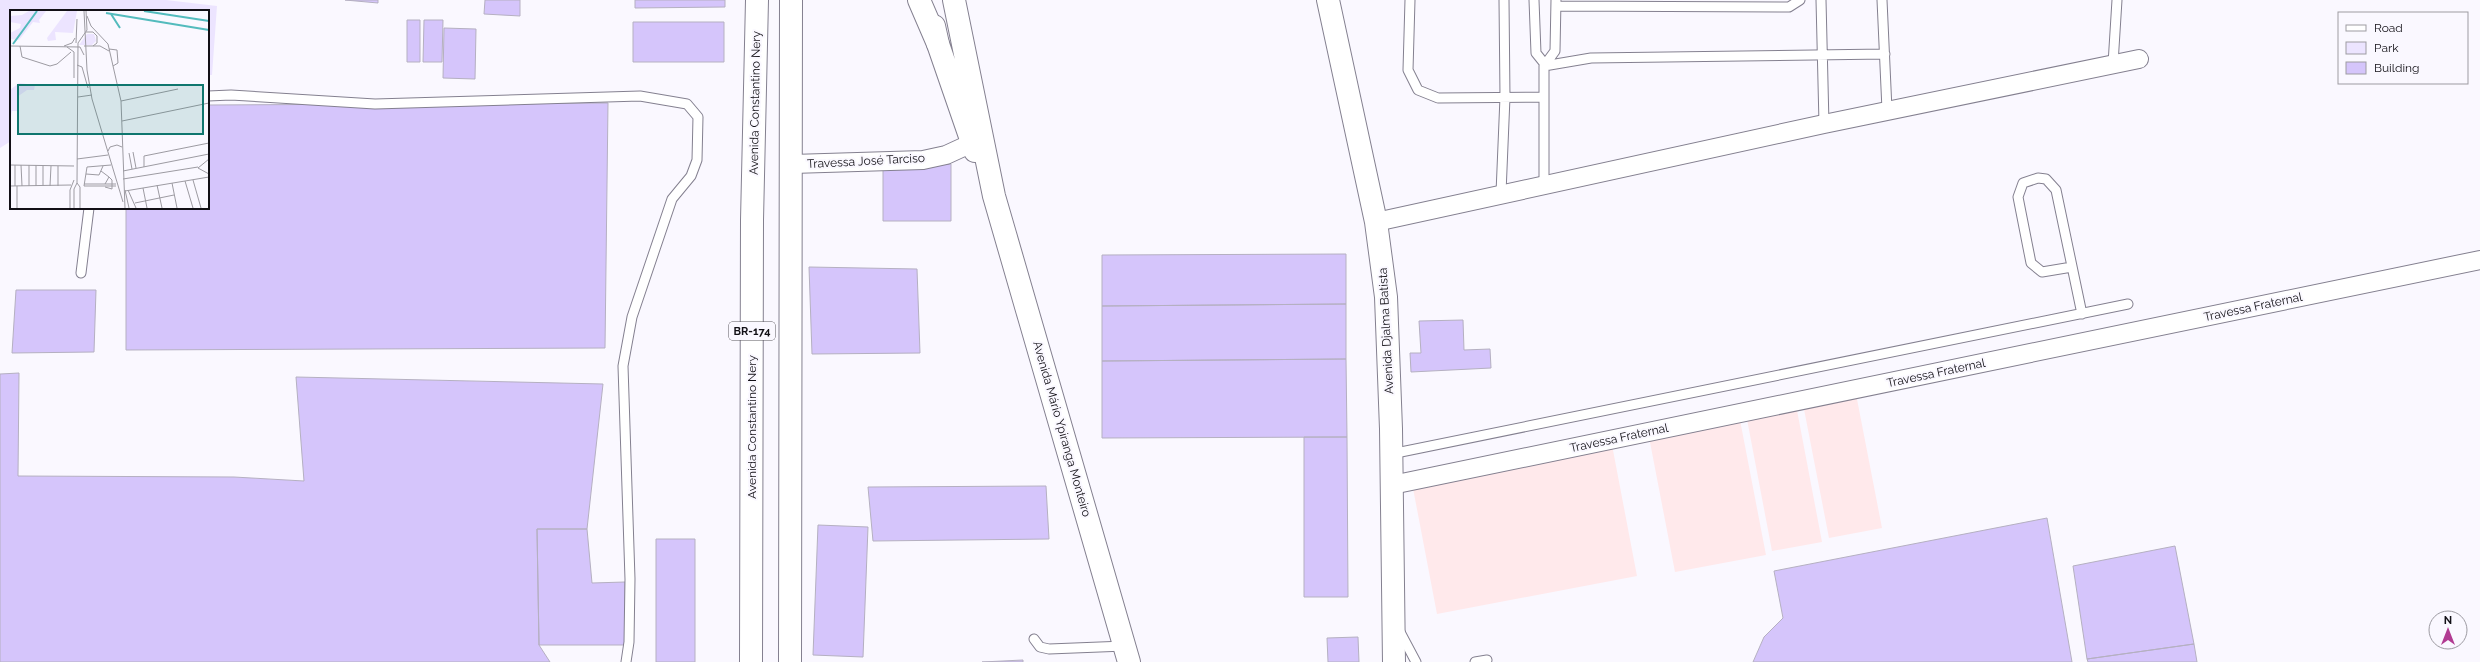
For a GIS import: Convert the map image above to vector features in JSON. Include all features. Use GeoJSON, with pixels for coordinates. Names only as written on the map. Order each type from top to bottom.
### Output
{"type":"FeatureCollection","features":[{"type":"Feature","properties":{"kind":"main road","name":"Avenida Constantino Nery"},"geometry":{"type":"LineString","coordinates":[[751,662],[752,227],[757,0]]}},
{"type":"Feature","properties":{"kind":"main road","name":"BR-174"},"geometry":{"type":"LineString","coordinates":[[790,662],[792,164],[791,0]]}},
{"type":"Feature","properties":{"kind":"main road"},"geometry":{"type":"LineString","coordinates":[[920,0],[938,44]]}},
{"type":"Feature","properties":{"kind":"main road","name":"Avenida Mário Ypiranga Monteiro"},"geometry":{"type":"LineString","coordinates":[[930,0],[938,44],[977,140],[1127,654]]}},
{"type":"Feature","properties":{"kind":"main road","name":"Avenida Mário Ypiranga Monteiro"},"geometry":{"type":"LineString","coordinates":[[954,0],[977,140]]}},
{"type":"Feature","properties":{"kind":"main road","name":"Avenida Djalma Batista"},"geometry":{"type":"LineString","coordinates":[[1328,0],[1376,222],[1386,297],[1392,484],[1392,618],[1394,662]]}},
{"type":"Feature","properties":{"kind":"street"},"geometry":{"type":"LineString","coordinates":[[1376,222],[1501,193],[1544,185],[1887,110],[2139,59]]}},
{"type":"Feature","properties":{"kind":"street","name":"Travessa José Tarciso"},"geometry":{"type":"LineString","coordinates":[[792,164],[923,160],[946,155],[977,140]]}},
{"type":"Feature","properties":{"kind":"street","name":"Travessa Fraternal"},"geometry":{"type":"LineString","coordinates":[[1392,484],[2480,260]]}},
{"type":"Feature","properties":{"kind":"lane"},"geometry":{"type":"LineString","coordinates":[[1410,0],[1408,70],[1418,90],[1438,98],[1544,97]]}},
{"type":"Feature","properties":{"kind":"lane"},"geometry":{"type":"LineString","coordinates":[[1501,193],[1505,97],[1504,0]]}},
{"type":"Feature","properties":{"kind":"lane"},"geometry":{"type":"LineString","coordinates":[[1534,0],[1536,53],[1544,65],[1544,185]]}},
{"type":"Feature","properties":{"kind":"lane"},"geometry":{"type":"LineString","coordinates":[[1544,65],[1555,51],[1557,3],[1789,7],[1800,0]]}},
{"type":"Feature","properties":{"kind":"lane"},"geometry":{"type":"LineString","coordinates":[[1821,0],[1824,124]]}},
{"type":"Feature","properties":{"kind":"lane"},"geometry":{"type":"LineString","coordinates":[[1882,0],[1887,110]]}},
{"type":"Feature","properties":{"kind":"lane"},"geometry":{"type":"LineString","coordinates":[[2113,64],[2117,0]]}},
{"type":"Feature","properties":{"kind":"lane"},"geometry":{"type":"LineString","coordinates":[[1544,65],[1591,58],[1884,54]]}},
{"type":"Feature","properties":{"kind":"lane"},"geometry":{"type":"LineString","coordinates":[[209,96],[231,95],[375,104],[640,96],[687,104],[698,117],[697,160],[691,176],[672,198],[632,317],[623,366],[630,579],[629,642],[626,662]]}},
{"type":"Feature","properties":{"kind":"lane"},"geometry":{"type":"LineString","coordinates":[[2072,268],[2042,272],[2031,263],[2018,197],[2023,183],[2030,179],[2046,179],[2056,190],[2082,314]]}},
{"type":"Feature","properties":{"kind":"lane"},"geometry":{"type":"LineString","coordinates":[[81,273],[89,209]]}},
{"type":"Feature","properties":{"kind":"lane"},"geometry":{"type":"LineString","coordinates":[[1391,454],[2128,304]]}},
{"type":"Feature","properties":{"kind":"lane","name":"Avenida Djalma Batista"},"geometry":{"type":"LineString","coordinates":[[1392,618],[1416,662]]}},
{"type":"Feature","properties":{"kind":"lane"},"geometry":{"type":"LineString","coordinates":[[1034,639],[1040,647],[1049,649],[1127,654]]}},
{"type":"Feature","properties":{"kind":"lane"},"geometry":{"type":"LineString","coordinates":[[1475,662],[1487,660]]}},
{"type":"Feature","properties":{"kind":"shaded area"},"geometry":{"type":"Polygon","coordinates":[[[1856,394],[1882,528],[1829,538],[1803,404],[1856,394]]]}},
{"type":"Feature","properties":{"kind":"shaded area"},"geometry":{"type":"Polygon","coordinates":[[[1796,405],[1822,542],[1772,551],[1746,414],[1796,405]]]}},
{"type":"Feature","properties":{"kind":"shaded area"},"geometry":{"type":"Polygon","coordinates":[[[1740,420],[1766,555],[1675,572],[1649,437],[1740,420]]]}},
{"type":"Feature","properties":{"kind":"shaded area"},"geometry":{"type":"Polygon","coordinates":[[[1612,445],[1637,576],[1437,614],[1412,483],[1612,445]]]}},
{"type":"Feature","properties":{"kind":"green space"},"geometry":{"type":"Polygon","coordinates":[[[0,0],[166,0],[217,6],[212,75],[209,75],[209,10],[10,10],[10,142],[0,148],[0,0]]]}},
{"type":"Feature","properties":{"kind":"building"},"geometry":{"type":"Polygon","coordinates":[[[345,0],[378,0],[378,3],[345,0]]]}},
{"type":"Feature","properties":{"kind":"building"},"geometry":{"type":"Polygon","coordinates":[[[485,0],[520,0],[520,16],[484,14],[485,0]]]}},
{"type":"Feature","properties":{"kind":"building"},"geometry":{"type":"Polygon","coordinates":[[[635,0],[725,0],[725,7],[635,8],[635,0]]]}},
{"type":"Feature","properties":{"kind":"building"},"geometry":{"type":"Polygon","coordinates":[[[407,20],[420,20],[420,62],[407,62],[407,20]]]}},
{"type":"Feature","properties":{"kind":"building"},"geometry":{"type":"Polygon","coordinates":[[[424,20],[443,20],[442,62],[423,62],[424,20]]]}},
{"type":"Feature","properties":{"kind":"building"},"geometry":{"type":"Polygon","coordinates":[[[633,22],[724,22],[724,62],[633,62],[633,22]]]}},
{"type":"Feature","properties":{"kind":"building"},"geometry":{"type":"Polygon","coordinates":[[[444,28],[476,29],[475,79],[443,78],[444,28]]]}},
{"type":"Feature","properties":{"kind":"building"},"geometry":{"type":"Polygon","coordinates":[[[608,103],[605,348],[126,350],[126,209],[209,209],[209,105],[608,103]]]}},
{"type":"Feature","properties":{"kind":"building"},"geometry":{"type":"Polygon","coordinates":[[[883,164],[951,164],[951,221],[883,221],[883,164]]]}},
{"type":"Feature","properties":{"kind":"building"},"geometry":{"type":"Polygon","coordinates":[[[1346,254],[1346,304],[1102,306],[1102,255],[1346,254]]]}},
{"type":"Feature","properties":{"kind":"building"},"geometry":{"type":"Polygon","coordinates":[[[809,267],[917,269],[920,353],[812,354],[809,267]]]}},
{"type":"Feature","properties":{"kind":"building"},"geometry":{"type":"Polygon","coordinates":[[[16,290],[96,290],[94,352],[12,353],[16,290]]]}},
{"type":"Feature","properties":{"kind":"building"},"geometry":{"type":"Polygon","coordinates":[[[1346,304],[1346,359],[1102,361],[1102,306],[1346,304]]]}},
{"type":"Feature","properties":{"kind":"building"},"geometry":{"type":"Polygon","coordinates":[[[1463,320],[1464,350],[1490,349],[1491,368],[1411,372],[1410,353],[1421,353],[1419,321],[1463,320]]]}},
{"type":"Feature","properties":{"kind":"building"},"geometry":{"type":"Polygon","coordinates":[[[1346,359],[1347,437],[1102,438],[1102,361],[1346,359]]]}},
{"type":"Feature","properties":{"kind":"building"},"geometry":{"type":"Polygon","coordinates":[[[19,373],[18,476],[234,477],[304,481],[296,377],[603,384],[587,529],[537,529],[539,645],[550,662],[0,662],[0,374],[19,373]]]}},
{"type":"Feature","properties":{"kind":"building"},"geometry":{"type":"Polygon","coordinates":[[[1304,437],[1347,437],[1348,597],[1304,597],[1304,437]]]}},
{"type":"Feature","properties":{"kind":"building"},"geometry":{"type":"Polygon","coordinates":[[[1046,486],[1049,539],[873,541],[868,487],[1046,486]]]}},
{"type":"Feature","properties":{"kind":"building"},"geometry":{"type":"Polygon","coordinates":[[[2047,518],[2072,662],[1753,662],[1764,637],[1783,618],[1774,571],[2047,518]]]}},
{"type":"Feature","properties":{"kind":"building"},"geometry":{"type":"Polygon","coordinates":[[[818,525],[868,527],[863,657],[813,655],[818,525]]]}},
{"type":"Feature","properties":{"kind":"building"},"geometry":{"type":"Polygon","coordinates":[[[537,529],[587,529],[592,583],[625,582],[625,645],[539,645],[537,529]]]}},
{"type":"Feature","properties":{"kind":"building"},"geometry":{"type":"Polygon","coordinates":[[[656,539],[695,539],[695,662],[656,662],[656,539]]]}},
{"type":"Feature","properties":{"kind":"building"},"geometry":{"type":"Polygon","coordinates":[[[2175,546],[2194,644],[2087,659],[2073,566],[2175,546]]]}},
{"type":"Feature","properties":{"kind":"building"},"geometry":{"type":"Polygon","coordinates":[[[1358,637],[1359,662],[1328,662],[1327,638],[1358,637]]]}},
{"type":"Feature","properties":{"kind":"building"},"geometry":{"type":"Polygon","coordinates":[[[2194,644],[2197,662],[2088,662],[2087,659],[2194,644]]]}},
{"type":"Feature","properties":{"kind":"building"},"geometry":{"type":"Polygon","coordinates":[[[1023,660],[1023,662],[982,662],[1023,660]]]}}]}
